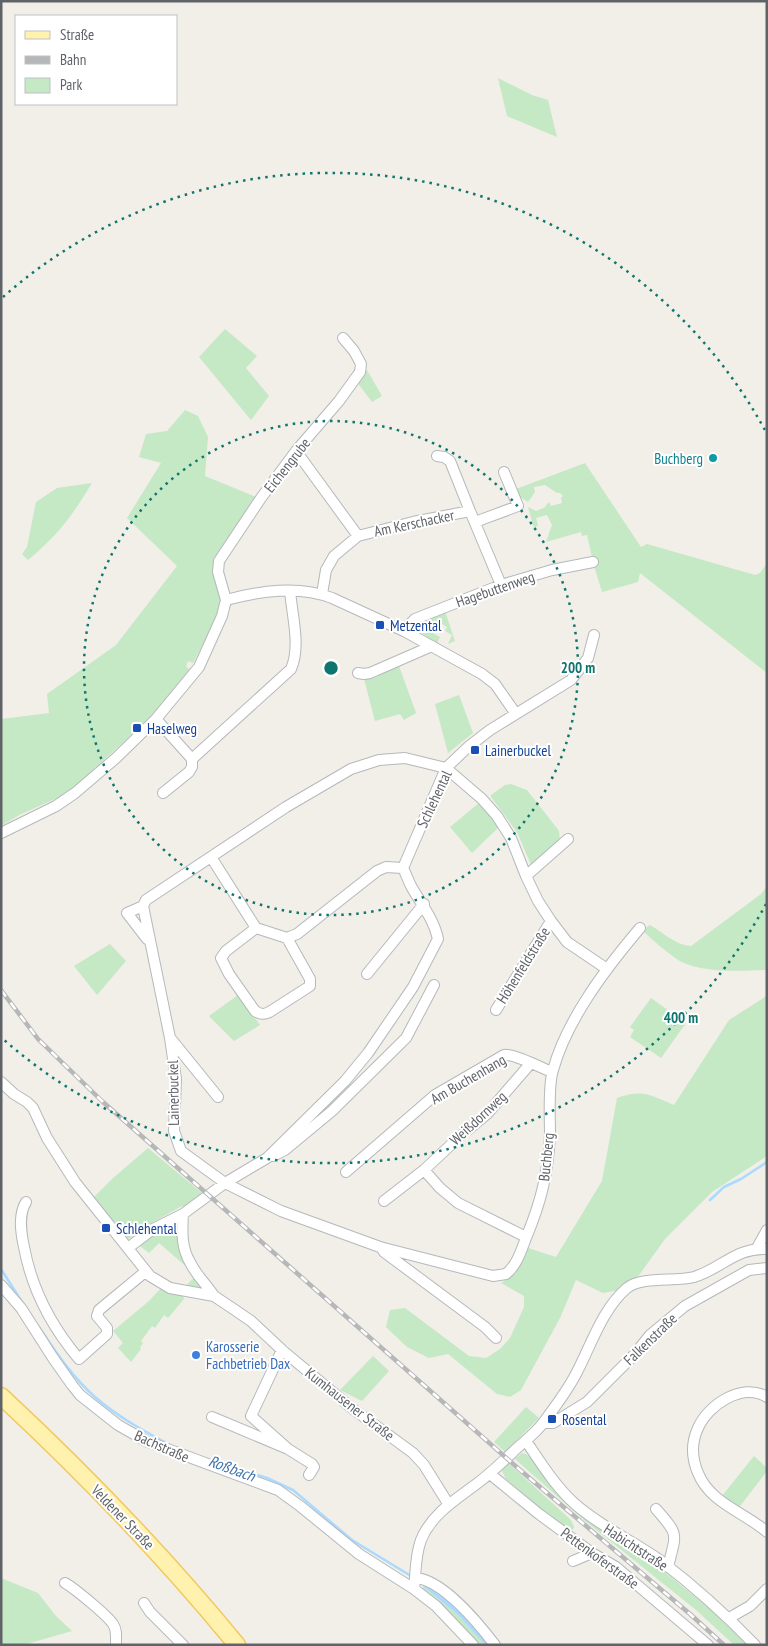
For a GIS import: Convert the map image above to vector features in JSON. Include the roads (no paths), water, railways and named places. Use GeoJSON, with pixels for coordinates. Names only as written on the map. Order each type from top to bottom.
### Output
{"type":"FeatureCollection","features":[{"type":"Feature","properties":{"kind":"main road","name":"Veldener Straße"},"geometry":{"type":"LineString","coordinates":[[1,1396],[50,1441],[135,1529],[196,1595],[237,1645]]}},
{"type":"Feature","properties":{"kind":"street","name":"Eichengrube"},"geometry":{"type":"LineString","coordinates":[[226,600],[218,572],[219,561],[261,498],[296,451],[360,372],[361,364],[354,351],[343,338]]}},
{"type":"Feature","properties":{"kind":"street","name":"Am Kerschacker"},"geometry":{"type":"LineString","coordinates":[[296,451],[358,536]]}},
{"type":"Feature","properties":{"kind":"street","name":"Am Kerschacker"},"geometry":{"type":"LineString","coordinates":[[437,456],[444,457],[450,461],[501,585]]}},
{"type":"Feature","properties":{"kind":"street","name":"Am Kerschacker"},"geometry":{"type":"LineString","coordinates":[[475,522],[518,506],[504,472]]}},
{"type":"Feature","properties":{"kind":"street","name":"Am Kerschacker"},"geometry":{"type":"LineString","coordinates":[[322,594],[326,570],[334,556],[358,536],[413,522],[470,511]]}},
{"type":"Feature","properties":{"kind":"street","name":"Hagebuttenweg"},"geometry":{"type":"LineString","coordinates":[[406,632],[415,619],[501,585],[552,570],[593,562]]}},
{"type":"Feature","properties":{"kind":"street"},"geometry":{"type":"LineString","coordinates":[[1,833],[56,806],[75,793],[116,758],[156,719],[198,667],[218,625],[226,600],[249,594],[273,590],[322,594],[406,632],[482,674],[495,684],[516,714]]}},
{"type":"Feature","properties":{"kind":"street"},"geometry":{"type":"LineString","coordinates":[[192,759],[291,669],[296,659],[296,648],[290,591]]}},
{"type":"Feature","properties":{"kind":"street","name":"Schlehental"},"geometry":{"type":"LineString","coordinates":[[403,868],[446,768],[468,746],[490,730],[571,680],[588,658],[594,635]]}},
{"type":"Feature","properties":{"kind":"street"},"geometry":{"type":"LineString","coordinates":[[358,673],[370,673],[432,646]]}},
{"type":"Feature","properties":{"kind":"street"},"geometry":{"type":"LineString","coordinates":[[156,719],[192,759],[192,767],[189,772],[163,793]]}},
{"type":"Feature","properties":{"kind":"street"},"geometry":{"type":"LineString","coordinates":[[149,942],[127,912],[143,906],[146,900],[286,807],[358,766],[378,760],[404,758],[446,768]]}},
{"type":"Feature","properties":{"kind":"street","name":"Höhenfeldstraße"},"geometry":{"type":"LineString","coordinates":[[446,768],[482,799],[497,816],[511,838],[538,902],[567,942],[608,969]]}},
{"type":"Feature","properties":{"kind":"street"},"geometry":{"type":"LineString","coordinates":[[526,876],[568,839]]}},
{"type":"Feature","properties":{"kind":"street"},"geometry":{"type":"LineString","coordinates":[[211,857],[256,928],[292,938],[377,871],[386,868],[403,868],[411,887],[424,904],[437,932],[438,940],[413,987],[368,1053],[345,1081],[267,1158]]}},
{"type":"Feature","properties":{"kind":"street"},"geometry":{"type":"LineString","coordinates":[[367,974],[424,904]]}},
{"type":"Feature","properties":{"kind":"street","name":"Lainerbuckel"},"geometry":{"type":"LineString","coordinates":[[143,906],[170,1038],[176,1080],[174,1124],[176,1141],[181,1151],[225,1183]]}},
{"type":"Feature","properties":{"kind":"street","name":"Höhenfeldstraße"},"geometry":{"type":"LineString","coordinates":[[496,1010],[551,921]]}},
{"type":"Feature","properties":{"kind":"street"},"geometry":{"type":"LineString","coordinates":[[256,928],[226,951],[220,958],[228,974],[255,1011],[260,1014],[271,1011],[310,986],[310,979],[287,938]]}},
{"type":"Feature","properties":{"kind":"street","name":"Buchberg"},"geometry":{"type":"LineString","coordinates":[[225,1183],[281,1211],[380,1246],[493,1276],[500,1276],[511,1270],[516,1263],[540,1201],[546,1172],[552,1072],[570,1027],[618,953],[640,928]]}},
{"type":"Feature","properties":{"kind":"street"},"geometry":{"type":"LineString","coordinates":[[128,1248],[153,1229],[182,1214],[225,1183],[267,1158],[285,1150],[315,1126],[342,1102],[406,1038],[434,985]]}},
{"type":"Feature","properties":{"kind":"street","name":"Lainerbuckel"},"geometry":{"type":"LineString","coordinates":[[170,1038],[218,1097]]}},
{"type":"Feature","properties":{"kind":"street","name":"Am Buchenhang"},"geometry":{"type":"LineString","coordinates":[[346,1172],[435,1096],[504,1055],[509,1054],[552,1072]]}},
{"type":"Feature","properties":{"kind":"street","name":"Weißdornweg"},"geometry":{"type":"LineString","coordinates":[[384,1201],[424,1170],[487,1114],[530,1064]]}},
{"type":"Feature","properties":{"kind":"street","name":"Kumhausener Straße"},"geometry":{"type":"LineString","coordinates":[[1,1082],[33,1108],[47,1138],[75,1182],[145,1272],[155,1281],[170,1288],[214,1296]]}},
{"type":"Feature","properties":{"kind":"street"},"geometry":{"type":"LineString","coordinates":[[1,1095],[14,1094]]}},
{"type":"Feature","properties":{"kind":"street"},"geometry":{"type":"LineString","coordinates":[[424,1170],[440,1188],[458,1203],[526,1237]]}},
{"type":"Feature","properties":{"kind":"street"},"geometry":{"type":"LineString","coordinates":[[26,1202],[22,1209],[21,1236],[31,1279],[38,1297],[61,1338],[79,1360],[103,1339],[108,1332],[98,1316],[98,1310],[145,1272]]}},
{"type":"Feature","properties":{"kind":"street","name":"Kumhausener Straße"},"geometry":{"type":"LineString","coordinates":[[182,1214],[181,1236],[190,1264],[214,1296],[251,1321],[282,1350],[344,1401],[413,1453],[424,1466],[449,1505]]}},
{"type":"Feature","properties":{"kind":"street"},"geometry":{"type":"LineString","coordinates":[[416,1581],[414,1568],[421,1540],[432,1521],[449,1505],[490,1474],[543,1424],[570,1386],[616,1298],[636,1283],[694,1277],[745,1251],[762,1249],[767,1230]]}},
{"type":"Feature","properties":{"kind":"street","name":"Buchberg"},"geometry":{"type":"LineString","coordinates":[[380,1246],[384,1252],[485,1327],[496,1338]]}},
{"type":"Feature","properties":{"kind":"street","name":"Falkenstraße"},"geometry":{"type":"LineString","coordinates":[[543,1424],[553,1423],[587,1402],[634,1355],[650,1334],[685,1306],[749,1270],[767,1268]]}},
{"type":"Feature","properties":{"kind":"street","name":"Bachstraße"},"geometry":{"type":"LineString","coordinates":[[1,1285],[21,1308],[52,1358],[80,1395],[118,1425],[146,1441],[278,1490],[359,1554],[416,1581],[430,1581],[474,1618],[495,1645]]}},
{"type":"Feature","properties":{"kind":"street"},"geometry":{"type":"LineString","coordinates":[[244,1431],[282,1350]]}},
{"type":"Feature","properties":{"kind":"street"},"geometry":{"type":"LineString","coordinates":[[767,1397],[761,1394],[749,1393],[726,1398],[703,1419],[697,1429],[692,1454],[698,1473],[708,1491],[767,1532]]}},
{"type":"Feature","properties":{"kind":"street"},"geometry":{"type":"LineString","coordinates":[[251,1416],[288,1449],[312,1464],[314,1467],[309,1475]]}},
{"type":"Feature","properties":{"kind":"street"},"geometry":{"type":"LineString","coordinates":[[212,1418],[288,1449]]}},
{"type":"Feature","properties":{"kind":"street","name":"Habichtstraße"},"geometry":{"type":"LineString","coordinates":[[526,1441],[557,1486],[575,1504],[598,1522],[668,1567],[729,1618],[755,1645]]}},
{"type":"Feature","properties":{"kind":"street","name":"Pettenkoferstraße"},"geometry":{"type":"LineString","coordinates":[[490,1474],[539,1514],[592,1553],[616,1567],[708,1645]]}},
{"type":"Feature","properties":{"kind":"street"},"geometry":{"type":"LineString","coordinates":[[656,1509],[672,1526],[675,1533],[668,1567]]}},
{"type":"Feature","properties":{"kind":"street"},"geometry":{"type":"LineString","coordinates":[[573,1561],[592,1553]]}},
{"type":"Feature","properties":{"kind":"street","name":"Bachstraße"},"geometry":{"type":"LineString","coordinates":[[416,1581],[436,1606],[473,1645]]}},
{"type":"Feature","properties":{"kind":"street"},"geometry":{"type":"LineString","coordinates":[[65,1583],[108,1618],[115,1629],[118,1644]]}},
{"type":"Feature","properties":{"kind":"street"},"geometry":{"type":"LineString","coordinates":[[729,1618],[750,1606],[767,1589]]}},
{"type":"Feature","properties":{"kind":"street"},"geometry":{"type":"LineString","coordinates":[[144,1603],[150,1612],[183,1645]]}},
{"type":"Feature","properties":{"kind":"water"},"geometry":{"type":"Polygon","coordinates":[[[424,1584],[451,1604],[489,1645],[485,1645],[458,1615],[423,1586],[424,1584]]]}},
{"type":"Feature","properties":{"kind":"waterway"},"geometry":{"type":"LineString","coordinates":[[710,1200],[724,1187],[741,1179],[767,1162]]}},
{"type":"Feature","properties":{"kind":"waterway","name":"Roßbach"},"geometry":{"type":"LineString","coordinates":[[1,1269],[22,1302]]}},
{"type":"Feature","properties":{"kind":"waterway","name":"Roßbach"},"geometry":{"type":"LineString","coordinates":[[39,1327],[58,1355],[87,1390],[122,1417],[170,1445]]}},
{"type":"Feature","properties":{"kind":"waterway","name":"Roßbach"},"geometry":{"type":"LineString","coordinates":[[225,1465],[267,1478],[293,1490],[352,1540],[411,1576]]}},
{"type":"Feature","properties":{"kind":"railway"},"geometry":{"type":"LineString","coordinates":[[1,990],[38,1039],[103,1102],[520,1470],[724,1645]]}},
{"type":"Feature","properties":{"kind":"place","name":"Buchberg"},"geometry":{"type":"Point","coordinates":[713,458]}},
{"type":"Feature","properties":{"kind":"place","name":"Metzental"},"geometry":{"type":"Point","coordinates":[380,625]}},
{"type":"Feature","properties":{"kind":"place","name":"Haselweg"},"geometry":{"type":"Point","coordinates":[137,728]}},
{"type":"Feature","properties":{"kind":"place","name":"Lainerbuckel"},"geometry":{"type":"Point","coordinates":[475,750]}},
{"type":"Feature","properties":{"kind":"place","name":"Schlehental"},"geometry":{"type":"Point","coordinates":[106,1228]}},
{"type":"Feature","properties":{"kind":"place","name":"Karosserie Fachbetrieb Dax"},"geometry":{"type":"Point","coordinates":[196,1355]}},
{"type":"Feature","properties":{"kind":"place","name":"Rosental"},"geometry":{"type":"Point","coordinates":[552,1419]}}]}
